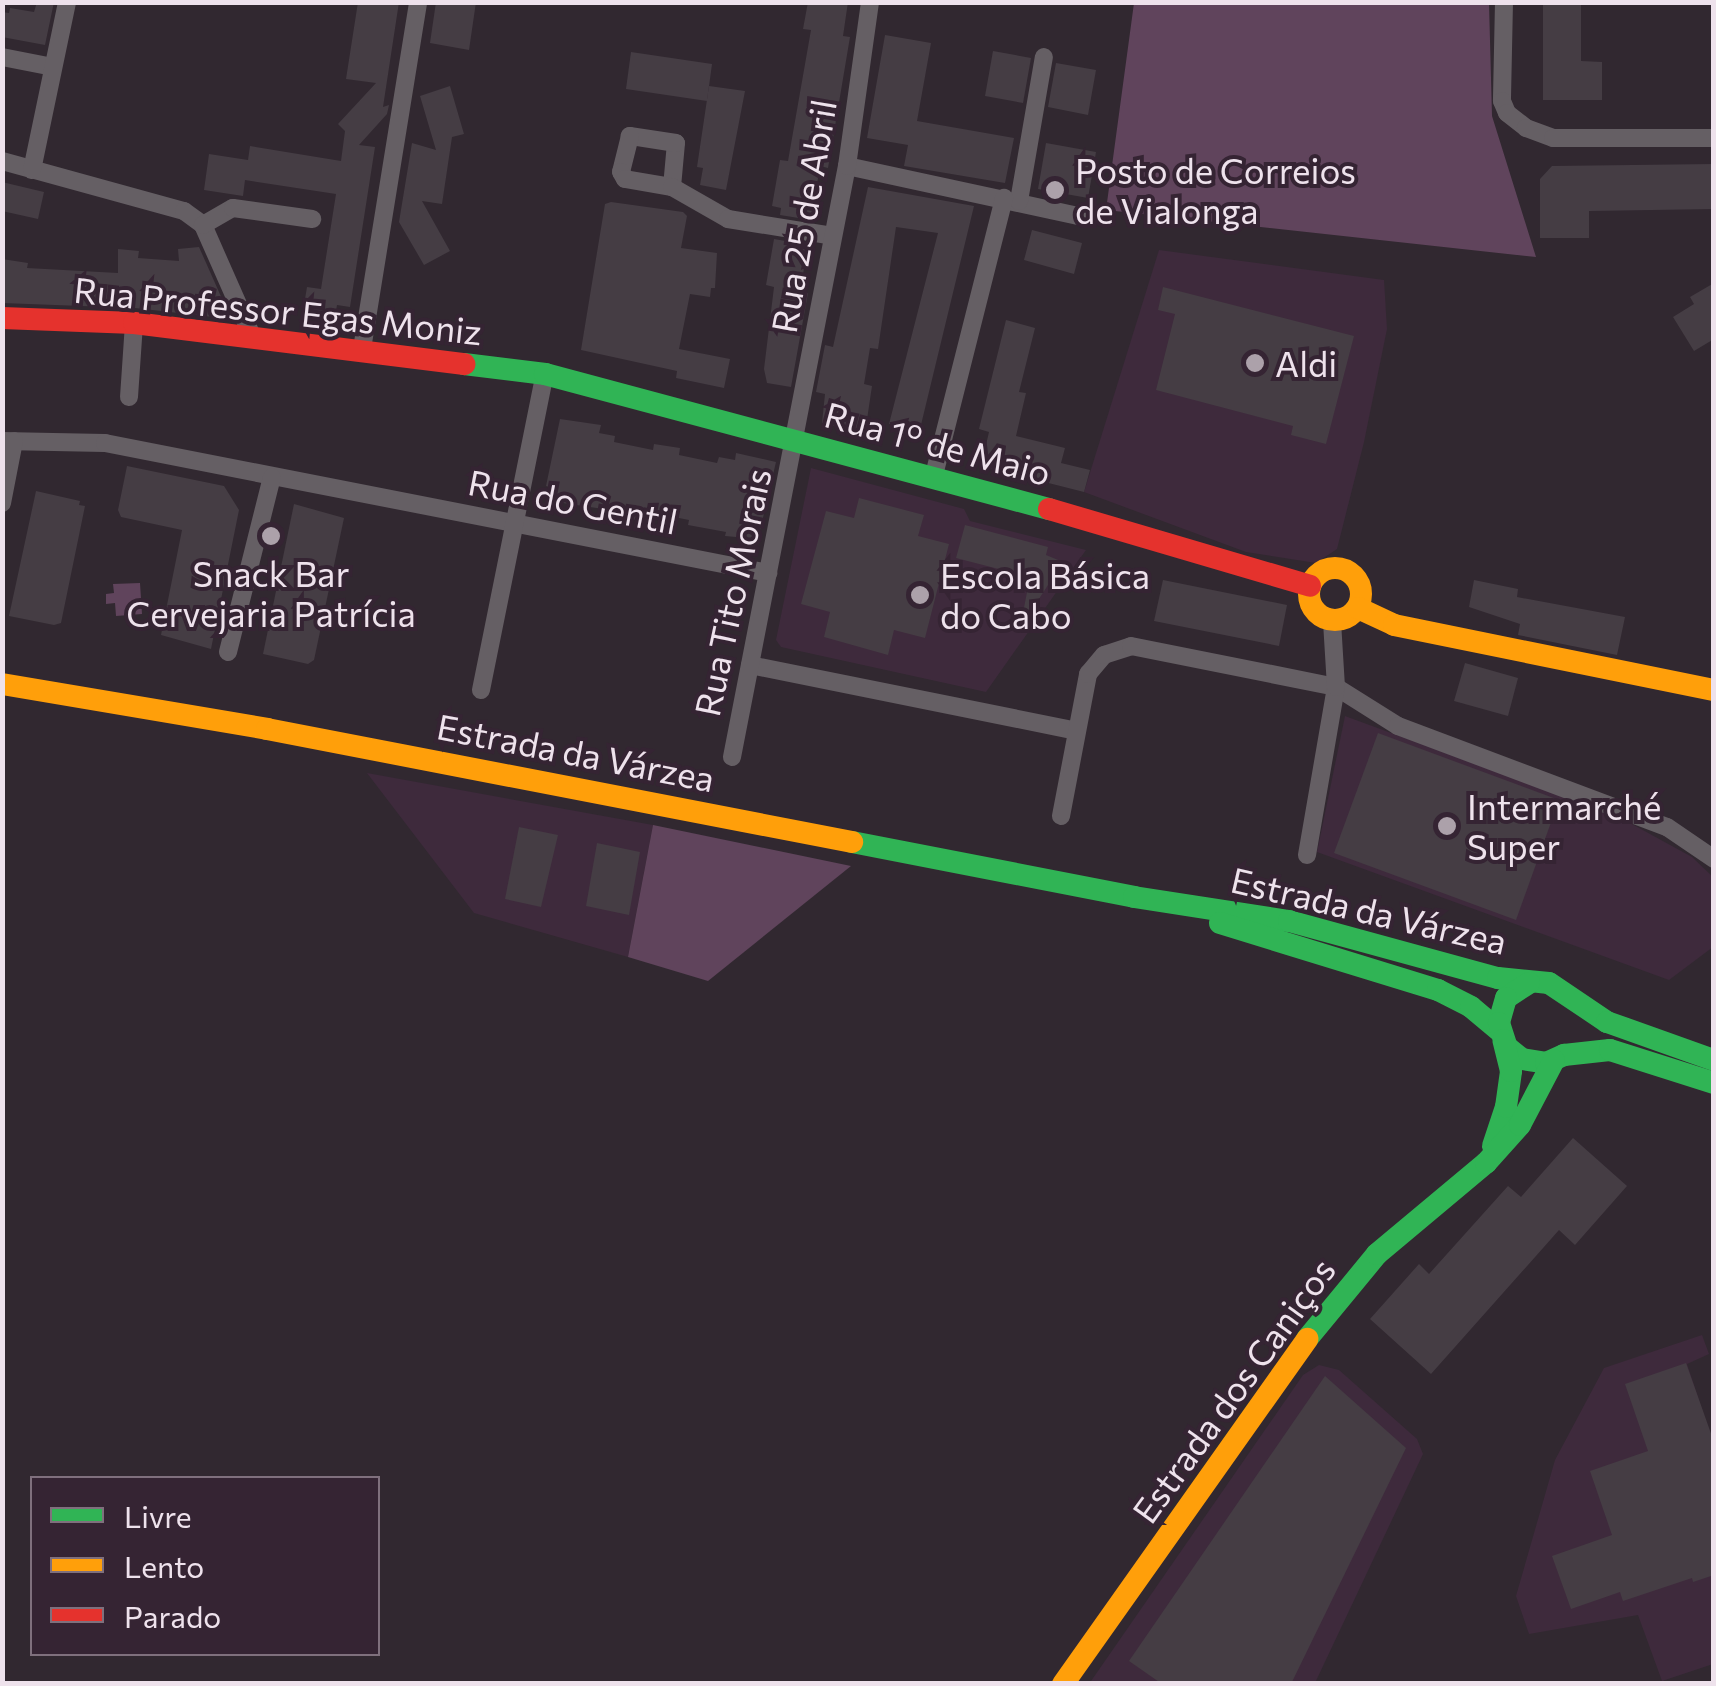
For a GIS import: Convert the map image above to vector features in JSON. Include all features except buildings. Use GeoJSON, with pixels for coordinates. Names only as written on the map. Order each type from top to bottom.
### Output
{"type":"FeatureCollection","features":[{"type":"Feature","properties":{"kind":"street"},"geometry":{"type":"LineString","coordinates":[[32,170],[67,2]]}},
{"type":"Feature","properties":{"kind":"street"},"geometry":{"type":"LineString","coordinates":[[362,350],[418,2]]}},
{"type":"Feature","properties":{"kind":"street","name":"Rua 25 de Abril"},"geometry":{"type":"LineString","coordinates":[[797,440],[847,166],[870,2]]}},
{"type":"Feature","properties":{"kind":"street"},"geometry":{"type":"LineString","coordinates":[[1504,2],[1502,101],[1507,113],[1526,128],[1553,138],[1714,138]]}},
{"type":"Feature","properties":{"kind":"street"},"geometry":{"type":"LineString","coordinates":[[934,476],[1012,200],[1044,56]]}},
{"type":"Feature","properties":{"kind":"street"},"geometry":{"type":"LineString","coordinates":[[2,57],[53,67]]}},
{"type":"Feature","properties":{"kind":"street"},"geometry":{"type":"LineString","coordinates":[[2,161],[171,204],[203,226],[252,336]]}},
{"type":"Feature","properties":{"kind":"street"},"geometry":{"type":"LineString","coordinates":[[847,166],[1082,217]]}},
{"type":"Feature","properties":{"kind":"street"},"geometry":{"type":"LineString","coordinates":[[672,187],[728,219],[832,236]]}},
{"type":"Feature","properties":{"kind":"street"},"geometry":{"type":"LineString","coordinates":[[203,226],[232,208],[312,219]]}},
{"type":"Feature","properties":{"kind":"street","name":"Rua Professor Egas Moniz"},"geometry":{"type":"LineString","coordinates":[[2,318],[134,323],[545,374]]}},
{"type":"Feature","properties":{"kind":"street"},"geometry":{"type":"LineString","coordinates":[[129,397],[134,323]]}},
{"type":"Feature","properties":{"kind":"street"},"geometry":{"type":"LineString","coordinates":[[481,690],[545,374]]}},
{"type":"Feature","properties":{"kind":"street","name":"Rua 1º de Maio"},"geometry":{"type":"LineString","coordinates":[[545,374],[934,476],[1310,586]]}},
{"type":"Feature","properties":{"kind":"street","name":"Rua Tito Morais"},"geometry":{"type":"LineString","coordinates":[[732,758],[797,440]]}},
{"type":"Feature","properties":{"kind":"street"},"geometry":{"type":"LineString","coordinates":[[2,503],[8,441]]}},
{"type":"Feature","properties":{"kind":"street","name":"Rua do Gentil"},"geometry":{"type":"LineString","coordinates":[[8,441],[105,442],[768,573]]}},
{"type":"Feature","properties":{"kind":"street"},"geometry":{"type":"LineString","coordinates":[[228,652],[272,476]]}},
{"type":"Feature","properties":{"kind":"street"},"geometry":{"type":"LineString","coordinates":[[1327,569],[1344,570],[1360,585],[1358,608],[1347,618],[1332,621],[1313,608],[1310,586],[1327,569]]}},
{"type":"Feature","properties":{"kind":"street"},"geometry":{"type":"LineString","coordinates":[[1358,608],[1394,625],[1714,690]]}},
{"type":"Feature","properties":{"kind":"street"},"geometry":{"type":"LineString","coordinates":[[1308,855],[1336,687],[1332,621]]}},
{"type":"Feature","properties":{"kind":"street"},"geometry":{"type":"LineString","coordinates":[[1060,816],[1088,674],[1104,656],[1124,646],[1336,687],[1398,726],[1667,826],[1714,858]]}},
{"type":"Feature","properties":{"kind":"street"},"geometry":{"type":"LineString","coordinates":[[750,666],[1076,732]]}},
{"type":"Feature","properties":{"kind":"street","name":"Estrada da Várzea"},"geometry":{"type":"LineString","coordinates":[[2,684],[512,774],[1134,896],[1289,921],[1530,983],[1549,982],[1607,1022],[1714,1060]]}},
{"type":"Feature","properties":{"kind":"street","name":"Estrada da Várzea"},"geometry":{"type":"LineString","coordinates":[[1134,896],[1438,990],[1471,1007],[1522,1059],[1610,1050],[1714,1084]]}},
{"type":"Feature","properties":{"kind":"street","name":"Estrada da Várzea"},"geometry":{"type":"LineString","coordinates":[[1501,1035],[1502,1006],[1512,992],[1530,983]]}},
{"type":"Feature","properties":{"kind":"street"},"geometry":{"type":"LineString","coordinates":[[1559,1058],[1580,1028],[1573,998]]}},
{"type":"Feature","properties":{"kind":"street"},"geometry":{"type":"LineString","coordinates":[[1486,1163],[1506,1108],[1511,1072],[1501,1035]]}},
{"type":"Feature","properties":{"kind":"street","name":"Estrada dos Caniços"},"geometry":{"type":"LineString","coordinates":[[1063,1684],[1319,1322],[1377,1254],[1486,1163],[1520,1125],[1559,1058]]}},
{"type":"Feature","properties":{"kind":"shaded area"},"geometry":{"type":"Polygon","coordinates":[[[1134,3],[1489,3],[1492,116],[1536,257],[1106,210],[1134,3]]]}},
{"type":"Feature","properties":{"kind":"shaded area"},"geometry":{"type":"Polygon","coordinates":[[[1159,250],[1384,280],[1387,329],[1364,442],[1337,549],[1316,563],[1246,552],[1084,492],[1159,250]]]}},
{"type":"Feature","properties":{"kind":"shaded area","name":"Escola Básica do Cabo"},"geometry":{"type":"Polygon","coordinates":[[[811,468],[964,509],[970,521],[1086,550],[986,692],[781,647],[776,640],[811,468]]]}},
{"type":"Feature","properties":{"kind":"shaded area"},"geometry":{"type":"Polygon","coordinates":[[[140,583],[142,614],[116,616],[115,603],[106,604],[106,594],[114,593],[113,584],[140,583]]]}},
{"type":"Feature","properties":{"kind":"shaded area"},"geometry":{"type":"Polygon","coordinates":[[[1345,716],[1619,817],[1692,857],[1713,877],[1713,947],[1669,980],[1317,852],[1345,716]]]}},
{"type":"Feature","properties":{"kind":"shaded area"},"geometry":{"type":"Polygon","coordinates":[[[367,773],[653,825],[628,957],[474,913],[367,773]]]}},
{"type":"Feature","properties":{"kind":"shaded area"},"geometry":{"type":"Polygon","coordinates":[[[653,825],[851,866],[708,981],[628,957],[653,825]]]}},
{"type":"Feature","properties":{"kind":"shaded area"},"geometry":{"type":"Polygon","coordinates":[[[1702,1335],[1709,1354],[1687,1364],[1713,1442],[1713,1664],[1662,1681],[1638,1615],[1529,1634],[1516,1596],[1555,1460],[1604,1368],[1702,1335]]]}},
{"type":"Feature","properties":{"kind":"shaded area"},"geometry":{"type":"Polygon","coordinates":[[[1319,1365],[1339,1370],[1417,1439],[1423,1454],[1315,1683],[1089,1684],[1303,1375],[1319,1365]]]}},
{"type":"Feature","properties":{"kind":"traffic: fast"},"geometry":{"type":"LineString","coordinates":[[464,364],[545,374],[1049,509]]}},
{"type":"Feature","properties":{"kind":"traffic: fast"},"geometry":{"type":"LineString","coordinates":[[852,842],[1134,897],[1289,921],[1498,978],[1549,983],[1607,1022],[1714,1060]]}},
{"type":"Feature","properties":{"kind":"traffic: fast"},"geometry":{"type":"LineString","coordinates":[[1220,923],[1438,990],[1471,1007],[1500,1031]]}},
{"type":"Feature","properties":{"kind":"traffic: fast"},"geometry":{"type":"LineString","coordinates":[[1529,983],[1506,998],[1499,1023],[1507,1047],[1522,1059],[1546,1063],[1564,1055],[1610,1050],[1714,1083]]}},
{"type":"Feature","properties":{"kind":"traffic: fast"},"geometry":{"type":"LineString","coordinates":[[1493,1146],[1506,1107],[1511,1071],[1503,1040]]}},
{"type":"Feature","properties":{"kind":"traffic: fast"},"geometry":{"type":"LineString","coordinates":[[1307,1339],[1377,1254],[1486,1163],[1520,1125],[1554,1060]]}},
{"type":"Feature","properties":{"kind":"traffic: slow"},"geometry":{"type":"LineString","coordinates":[[1335,568],[1354,575],[1361,594],[1354,613],[1335,620],[1316,613],[1309,594],[1316,575],[1335,568]]}},
{"type":"Feature","properties":{"kind":"traffic: slow"},"geometry":{"type":"LineString","coordinates":[[1358,608],[1394,625],[1714,690]]}},
{"type":"Feature","properties":{"kind":"traffic: slow"},"geometry":{"type":"LineString","coordinates":[[2,684],[267,729],[852,842]]}},
{"type":"Feature","properties":{"kind":"traffic: slow"},"geometry":{"type":"LineString","coordinates":[[1063,1684],[1307,1339]]}},
{"type":"Feature","properties":{"kind":"traffic: jam"},"geometry":{"type":"LineString","coordinates":[[2,318],[134,323],[464,364]]}},
{"type":"Feature","properties":{"kind":"traffic: jam"},"geometry":{"type":"LineString","coordinates":[[1049,509],[1310,586]]}},
{"type":"Feature","properties":{"kind":"place","name":"Posto de Correios de Vialonga"},"geometry":{"type":"Point","coordinates":[1055,190]}},
{"type":"Feature","properties":{"kind":"place","name":"Aldi"},"geometry":{"type":"Point","coordinates":[1255,363]}},
{"type":"Feature","properties":{"kind":"place","name":"Snack Bar Cervejaria Patrícia"},"geometry":{"type":"Point","coordinates":[271,536]}},
{"type":"Feature","properties":{"kind":"place","name":"Escola Básica do Cabo"},"geometry":{"type":"Point","coordinates":[920,595]}},
{"type":"Feature","properties":{"kind":"place","name":"Intermarché Super"},"geometry":{"type":"Point","coordinates":[1447,826]}}]}
